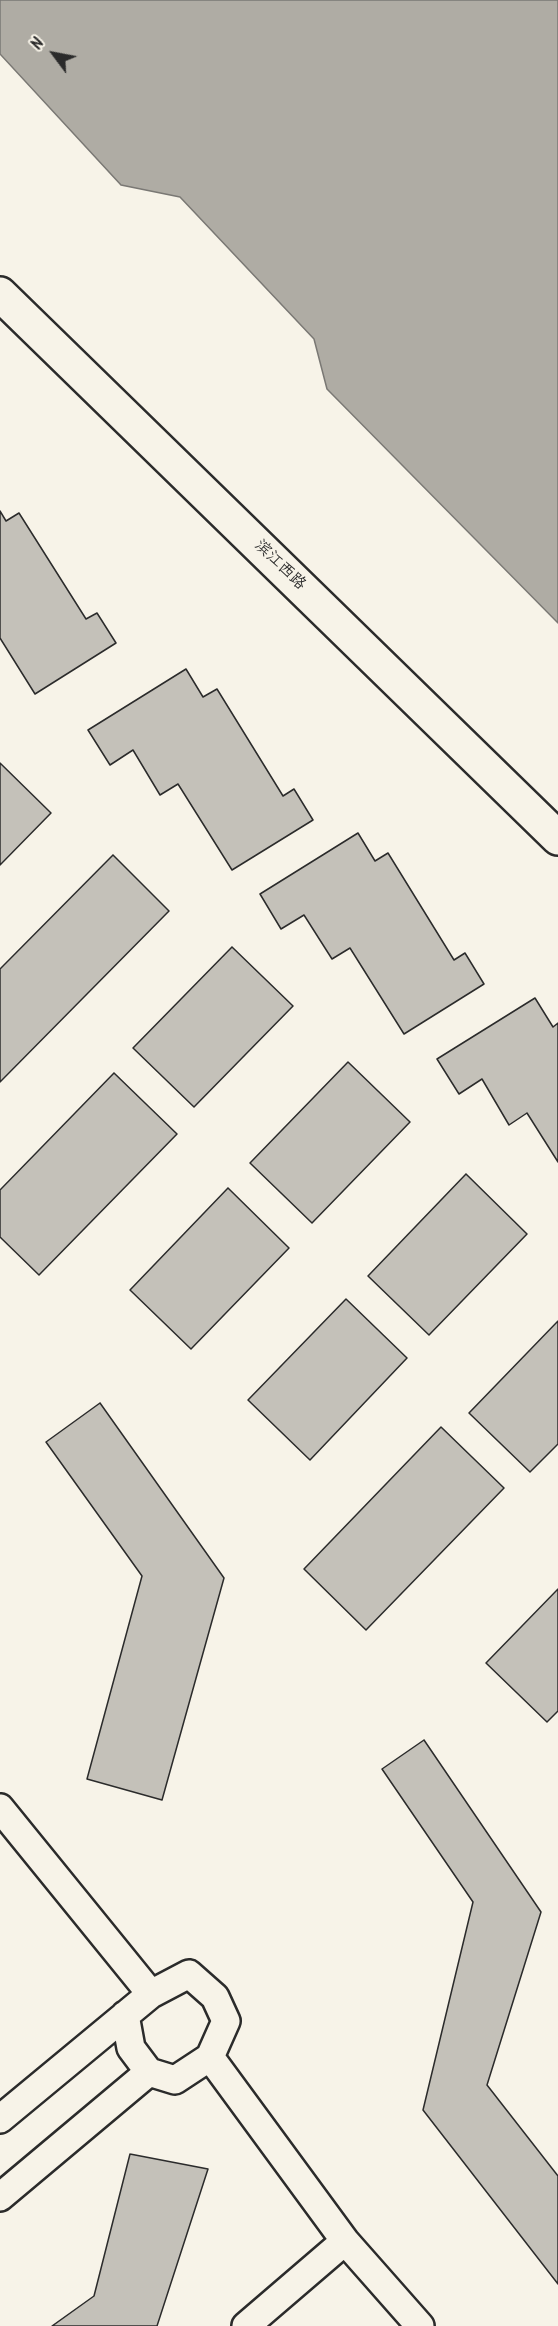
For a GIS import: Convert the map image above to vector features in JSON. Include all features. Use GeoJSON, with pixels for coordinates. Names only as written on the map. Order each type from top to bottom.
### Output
{"type":"FeatureCollection","features":[{"type":"Feature","properties":{"kind":"highway","name":"滨江西路"},"geometry":{"type":"LineString","coordinates":[[0,294],[558,838]]}},
{"type":"Feature","properties":{"kind":"street"},"geometry":{"type":"LineString","coordinates":[[0,1808],[151,1994]]}},
{"type":"Feature","properties":{"kind":"street"},"geometry":{"type":"LineString","coordinates":[[0,2119],[125,2015],[151,1994],[189,1974],[215,1997],[226,2021],[210,2057],[175,2080],[149,2072],[130,2048],[125,2015]]}},
{"type":"Feature","properties":{"kind":"street"},"geometry":{"type":"LineString","coordinates":[[210,2057],[345,2241],[420,2326]]}},
{"type":"Feature","properties":{"kind":"street"},"geometry":{"type":"LineString","coordinates":[[0,2198],[149,2072]]}},
{"type":"Feature","properties":{"kind":"street"},"geometry":{"type":"LineString","coordinates":[[246,2326],[345,2241]]}},
{"type":"Feature","properties":{"kind":"shaded area"},"geometry":{"type":"Polygon","coordinates":[[[0,0],[558,0],[558,623],[327,389],[314,339],[180,197],[121,185],[0,54],[0,0]]]}},
{"type":"Feature","properties":{"kind":"building"},"geometry":{"type":"Polygon","coordinates":[[[0,511],[6,521],[19,513],[86,619],[97,613],[116,643],[35,694],[0,638],[0,511]]]}},
{"type":"Feature","properties":{"kind":"building"},"geometry":{"type":"Polygon","coordinates":[[[186,669],[203,697],[217,689],[283,796],[294,789],[313,820],[232,870],[178,784],[160,795],[133,750],[110,765],[88,730],[186,669]]]}},
{"type":"Feature","properties":{"kind":"building"},"geometry":{"type":"Polygon","coordinates":[[[0,763],[51,813],[0,865],[0,763]]]}},
{"type":"Feature","properties":{"kind":"building"},"geometry":{"type":"Polygon","coordinates":[[[358,833],[375,861],[388,853],[454,960],[465,953],[484,984],[404,1034],[350,948],[332,959],[304,915],[281,929],[260,894],[358,833]]]}},
{"type":"Feature","properties":{"kind":"building"},"geometry":{"type":"Polygon","coordinates":[[[113,855],[169,911],[0,1082],[0,969],[113,855]]]}},
{"type":"Feature","properties":{"kind":"building"},"geometry":{"type":"Polygon","coordinates":[[[232,947],[293,1006],[194,1107],[133,1048],[232,947]]]}},
{"type":"Feature","properties":{"kind":"building"},"geometry":{"type":"Polygon","coordinates":[[[535,998],[553,1027],[558,1023],[558,1162],[527,1113],[509,1125],[482,1079],[459,1094],[437,1059],[535,998]]]}},
{"type":"Feature","properties":{"kind":"building"},"geometry":{"type":"Polygon","coordinates":[[[348,1062],[410,1122],[312,1223],[250,1163],[348,1062]]]}},
{"type":"Feature","properties":{"kind":"building"},"geometry":{"type":"Polygon","coordinates":[[[114,1073],[177,1134],[39,1275],[0,1237],[0,1190],[114,1073]]]}},
{"type":"Feature","properties":{"kind":"building"},"geometry":{"type":"Polygon","coordinates":[[[466,1174],[527,1234],[429,1335],[368,1276],[466,1174]]]}},
{"type":"Feature","properties":{"kind":"building"},"geometry":{"type":"Polygon","coordinates":[[[228,1188],[289,1248],[191,1349],[130,1290],[228,1188]]]}},
{"type":"Feature","properties":{"kind":"building"},"geometry":{"type":"Polygon","coordinates":[[[346,1299],[407,1358],[310,1460],[248,1400],[346,1299]]]}},
{"type":"Feature","properties":{"kind":"building"},"geometry":{"type":"Polygon","coordinates":[[[558,1321],[558,1444],[530,1472],[469,1413],[558,1321]]]}},
{"type":"Feature","properties":{"kind":"building"},"geometry":{"type":"Polygon","coordinates":[[[100,1403],[224,1578],[162,1800],[87,1779],[142,1576],[46,1442],[100,1403]]]}},
{"type":"Feature","properties":{"kind":"building"},"geometry":{"type":"Polygon","coordinates":[[[441,1427],[504,1488],[366,1630],[304,1569],[441,1427]]]}},
{"type":"Feature","properties":{"kind":"building"},"geometry":{"type":"Polygon","coordinates":[[[558,1589],[558,1711],[547,1722],[486,1663],[558,1589]]]}},
{"type":"Feature","properties":{"kind":"building"},"geometry":{"type":"Polygon","coordinates":[[[424,1740],[541,1912],[487,2085],[558,2176],[558,2284],[423,2110],[473,1902],[382,1769],[424,1740]]]}},
{"type":"Feature","properties":{"kind":"building"},"geometry":{"type":"Polygon","coordinates":[[[130,2154],[208,2169],[157,2326],[52,2326],[94,2296],[130,2154]]]}}]}
